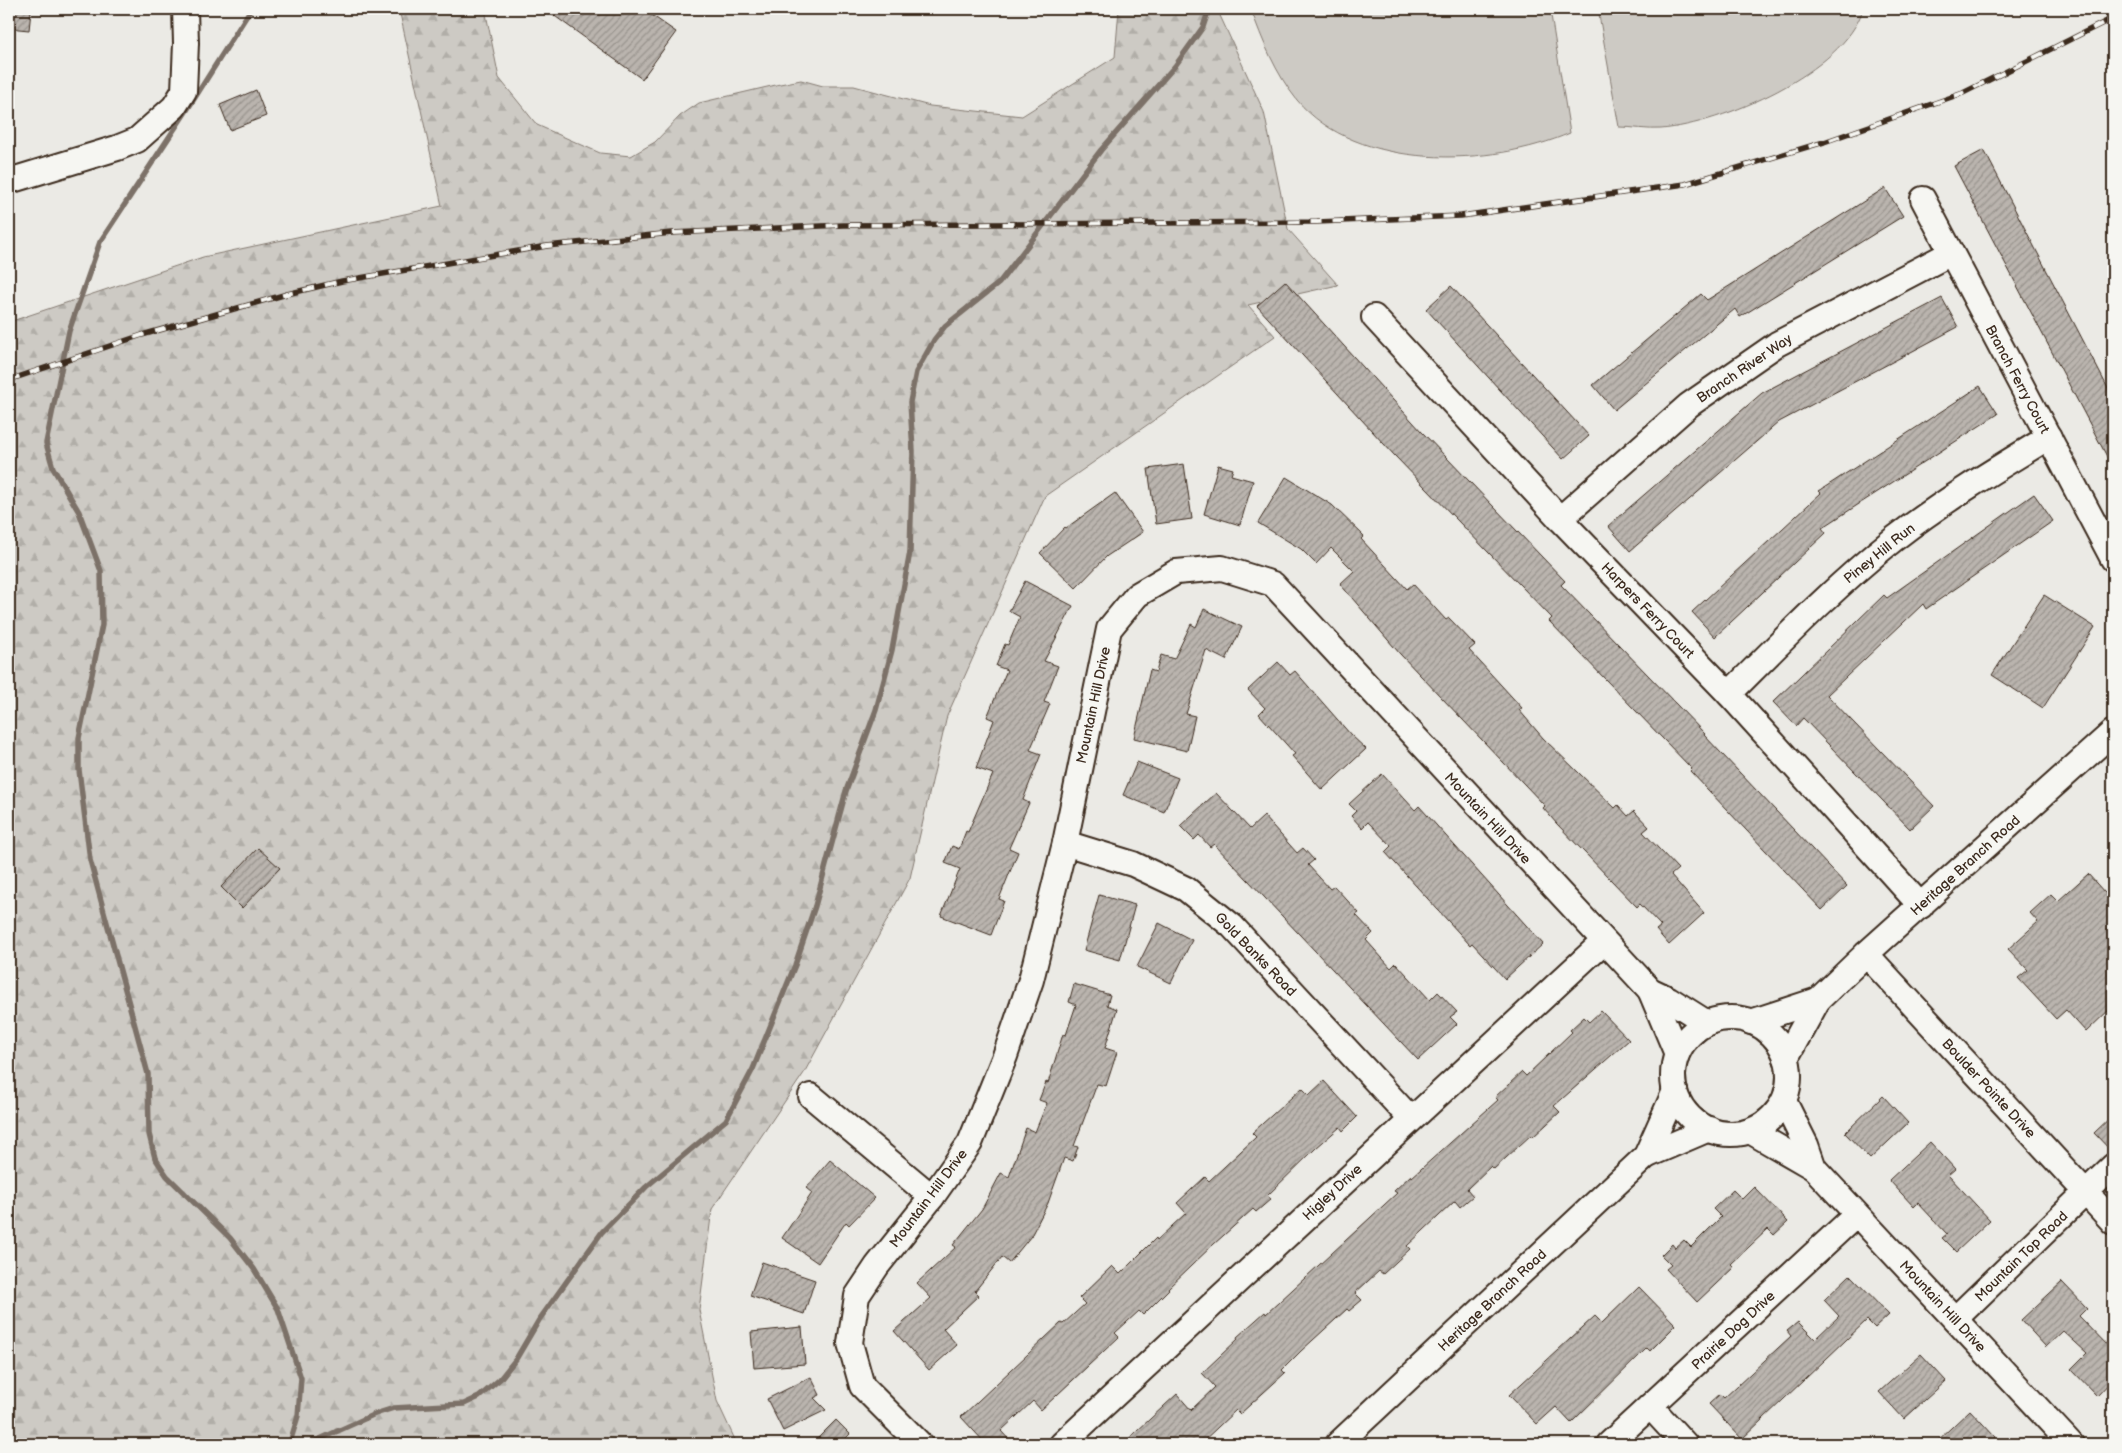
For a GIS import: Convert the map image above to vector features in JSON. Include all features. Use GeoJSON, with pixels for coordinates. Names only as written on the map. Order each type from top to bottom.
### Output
{"type":"FeatureCollection","features":[{"type":"Feature","properties":{"kind":"street"},"geometry":{"type":"LineString","coordinates":[[9,181],[137,140],[168,112],[184,91],[185,9]]}},
{"type":"Feature","properties":{"kind":"street","name":"Branch Ferry Court"},"geometry":{"type":"LineString","coordinates":[[1923,199],[2113,559]]}},
{"type":"Feature","properties":{"kind":"street","name":"Branch River Way"},"geometry":{"type":"LineString","coordinates":[[1560,519],[1689,405],[1777,344],[1951,253]]}},
{"type":"Feature","properties":{"kind":"street","name":"Harpers Ferry Court"},"geometry":{"type":"LineString","coordinates":[[1374,316],[1560,519],[1728,694],[1921,906]]}},
{"type":"Feature","properties":{"kind":"street","name":"Piney Hill Run"},"geometry":{"type":"LineString","coordinates":[[1728,694],[1838,587],[1895,538],[1974,482],[2050,437]]}},
{"type":"Feature","properties":{"kind":"street","name":"Mountain Hill Drive"},"geometry":{"type":"LineString","coordinates":[[920,1444],[862,1386],[850,1343],[857,1296],[877,1266],[932,1198],[970,1143],[1005,1056],[1031,980],[1065,843],[1109,629],[1137,595],[1176,572],[1222,568],[1273,584],[1603,942],[1650,990],[1669,999],[1707,1023]]}},
{"type":"Feature","properties":{"kind":"street","name":"Heritage Branch Road"},"geometry":{"type":"LineString","coordinates":[[1786,1058],[1818,1000],[1866,954],[2113,732]]}},
{"type":"Feature","properties":{"kind":"street","name":"Gold Banks Road"},"geometry":{"type":"LineString","coordinates":[[1065,843],[1133,864],[1186,889],[1232,926],[1411,1119]]}},
{"type":"Feature","properties":{"kind":"street","name":"Higley Drive"},"geometry":{"type":"LineString","coordinates":[[1062,1444],[1603,942]]}},
{"type":"Feature","properties":{"kind":"street","name":"Boulder Pointe Drive"},"geometry":{"type":"LineString","coordinates":[[1866,954],[2113,1222]]}},
{"type":"Feature","properties":{"kind":"street","name":"Mountain Hill Drive"},"geometry":{"type":"LineString","coordinates":[[1650,990],[1677,1054]]}},
{"type":"Feature","properties":{"kind":"street","name":"Heritage Branch Road"},"geometry":{"type":"LineString","coordinates":[[1752,1022],[1818,1000]]}},
{"type":"Feature","properties":{"kind":"street"},"geometry":{"type":"LineString","coordinates":[[1737,1018],[1752,1022],[1767,1030],[1778,1043],[1786,1058],[1789,1080],[1784,1101],[1770,1119],[1750,1131],[1736,1134],[1709,1130],[1694,1120],[1682,1108],[1676,1091],[1673,1073],[1677,1054],[1684,1041],[1707,1023],[1737,1018]]}},
{"type":"Feature","properties":{"kind":"street","name":"Heritage Branch Road"},"geometry":{"type":"LineString","coordinates":[[1646,1156],[1676,1091]]}},
{"type":"Feature","properties":{"kind":"street"},"geometry":{"type":"LineString","coordinates":[[811,1096],[932,1198]]}},
{"type":"Feature","properties":{"kind":"street","name":"Mountain Hill Drive"},"geometry":{"type":"LineString","coordinates":[[1784,1101],[1806,1145],[1814,1168]]}},
{"type":"Feature","properties":{"kind":"street","name":"Heritage Branch Road"},"geometry":{"type":"LineString","coordinates":[[1338,1444],[1646,1156],[1709,1130]]}},
{"type":"Feature","properties":{"kind":"street","name":"Mountain Hill Drive"},"geometry":{"type":"LineString","coordinates":[[1750,1131],[1814,1168],[2071,1444]]}},
{"type":"Feature","properties":{"kind":"street","name":"Mountain Top Road"},"geometry":{"type":"LineString","coordinates":[[1955,1319],[2113,1166]]}},
{"type":"Feature","properties":{"kind":"street","name":"Prairie Dog Drive"},"geometry":{"type":"LineString","coordinates":[[1609,1444],[1856,1215]]}},
{"type":"Feature","properties":{"kind":"street"},"geometry":{"type":"LineString","coordinates":[[1650,1406],[1684,1444]]}},
{"type":"Feature","properties":{"kind":"green space"},"geometry":{"type":"Polygon","coordinates":[[[399,9],[485,9],[499,78],[537,125],[600,153],[631,156],[655,142],[680,116],[699,103],[801,80],[823,86],[854,86],[930,106],[1022,116],[1115,57],[1119,9],[1217,9],[1264,112],[1288,229],[1338,285],[1248,305],[1275,336],[1045,496],[947,716],[910,878],[804,1073],[712,1209],[699,1310],[717,1401],[737,1444],[9,1444],[9,322],[203,257],[442,206],[399,9]]]}},
{"type":"Feature","properties":{"kind":"green space"},"geometry":{"type":"Polygon","coordinates":[[[1251,9],[1550,9],[1570,133],[1538,144],[1503,152],[1465,156],[1427,156],[1389,151],[1354,140],[1323,123],[1297,100],[1289,90],[1270,56],[1251,9]]]}},
{"type":"Feature","properties":{"kind":"green space"},"geometry":{"type":"Polygon","coordinates":[[[1598,9],[1863,9],[1851,32],[1832,54],[1807,73],[1778,91],[1716,117],[1686,125],[1656,129],[1619,127],[1598,9]]]}},
{"type":"Feature","properties":{"kind":"building"},"geometry":{"type":"Polygon","coordinates":[[[9,9],[31,11],[29,30],[9,28],[9,9]]]}},
{"type":"Feature","properties":{"kind":"building"},"geometry":{"type":"Polygon","coordinates":[[[545,9],[643,9],[676,32],[642,79],[545,9]]]}},
{"type":"Feature","properties":{"kind":"building"},"geometry":{"type":"Polygon","coordinates":[[[256,90],[266,116],[230,130],[220,105],[256,90]]]}},
{"type":"Feature","properties":{"kind":"building"},"geometry":{"type":"Polygon","coordinates":[[[1984,150],[2113,398],[2113,468],[1954,166],[1984,150]]]}},
{"type":"Feature","properties":{"kind":"building"},"geometry":{"type":"Polygon","coordinates":[[[1885,188],[1903,216],[1740,317],[1735,309],[1614,410],[1593,385],[1701,294],[1707,300],[1885,188]]]}},
{"type":"Feature","properties":{"kind":"building"},"geometry":{"type":"Polygon","coordinates":[[[1285,281],[1422,432],[1565,581],[1561,585],[1705,734],[1847,886],[1822,910],[1690,771],[1692,769],[1549,621],[1552,618],[1395,456],[1257,306],[1285,281]]]}},
{"type":"Feature","properties":{"kind":"building"},"geometry":{"type":"Polygon","coordinates":[[[1451,286],[1589,436],[1563,459],[1426,309],[1451,286]]]}},
{"type":"Feature","properties":{"kind":"building"},"geometry":{"type":"Polygon","coordinates":[[[1942,298],[1958,327],[1779,422],[1630,551],[1608,526],[1762,393],[1942,298]]]}},
{"type":"Feature","properties":{"kind":"building"},"geometry":{"type":"Polygon","coordinates":[[[1980,386],[1998,414],[1822,528],[1826,533],[1715,637],[1692,612],[1821,493],[1819,491],[1980,386]]]}},
{"type":"Feature","properties":{"kind":"building"},"geometry":{"type":"Polygon","coordinates":[[[1184,464],[1192,519],[1156,524],[1148,469],[1184,464]]]}},
{"type":"Feature","properties":{"kind":"building"},"geometry":{"type":"Polygon","coordinates":[[[1218,465],[1233,469],[1231,475],[1253,481],[1240,525],[1204,514],[1218,465]]]}},
{"type":"Feature","properties":{"kind":"building"},"geometry":{"type":"Polygon","coordinates":[[[1286,477],[1332,505],[1364,536],[1361,539],[1407,589],[1413,584],[1446,620],[1449,618],[1475,645],[1469,650],[1522,708],[1519,710],[1543,738],[1615,808],[1618,805],[1628,816],[1634,811],[1649,827],[1643,832],[1678,869],[1671,875],[1704,913],[1669,945],[1656,930],[1661,926],[1640,904],[1637,907],[1557,824],[1543,808],[1545,806],[1400,654],[1340,584],[1354,571],[1331,548],[1316,564],[1301,549],[1258,523],[1286,477]]]}},
{"type":"Feature","properties":{"kind":"building"},"geometry":{"type":"Polygon","coordinates":[[[1115,493],[1143,532],[1107,556],[1076,588],[1040,553],[1065,527],[1115,493]]]}},
{"type":"Feature","properties":{"kind":"building"},"geometry":{"type":"Polygon","coordinates":[[[2034,494],[2053,521],[1926,609],[1923,604],[1827,695],[1934,806],[1910,829],[1803,718],[1796,726],[1773,702],[1884,595],[1887,598],[2034,494]]]}},
{"type":"Feature","properties":{"kind":"building"},"geometry":{"type":"Polygon","coordinates":[[[1025,581],[1073,606],[1044,661],[1058,666],[1044,702],[1050,704],[1030,750],[1041,754],[1023,800],[1029,803],[1009,848],[1018,852],[999,899],[1004,901],[991,935],[941,916],[960,869],[945,863],[952,846],[959,849],[993,774],[976,768],[994,720],[987,717],[1007,670],[996,666],[1005,644],[1008,645],[1020,617],[1009,611],[1025,581]]]}},
{"type":"Feature","properties":{"kind":"building"},"geometry":{"type":"Polygon","coordinates":[[[2044,595],[2095,627],[2043,708],[1992,675],[2044,595]]]}},
{"type":"Feature","properties":{"kind":"building"},"geometry":{"type":"Polygon","coordinates":[[[1204,609],[1242,627],[1226,660],[1206,650],[1186,714],[1195,716],[1187,751],[1134,738],[1150,670],[1156,672],[1161,655],[1174,659],[1191,624],[1196,627],[1204,609]]]}},
{"type":"Feature","properties":{"kind":"building"},"geometry":{"type":"Polygon","coordinates":[[[1278,662],[1290,675],[1295,671],[1351,735],[1366,749],[1322,790],[1292,756],[1295,754],[1259,714],[1265,708],[1248,690],[1278,662]]]}},
{"type":"Feature","properties":{"kind":"building"},"geometry":{"type":"Polygon","coordinates":[[[1137,762],[1178,778],[1164,812],[1123,795],[1137,762]]]}},
{"type":"Feature","properties":{"kind":"building"},"geometry":{"type":"Polygon","coordinates":[[[1382,774],[1415,810],[1419,806],[1543,944],[1505,979],[1472,943],[1470,945],[1385,852],[1391,846],[1368,822],[1362,828],[1351,816],[1356,811],[1349,804],[1382,774]]]}},
{"type":"Feature","properties":{"kind":"building"},"geometry":{"type":"Polygon","coordinates":[[[1216,793],[1250,829],[1264,816],[1297,853],[1303,848],[1314,860],[1308,865],[1330,889],[1334,886],[1359,913],[1356,915],[1373,933],[1366,940],[1391,968],[1396,963],[1430,1000],[1438,992],[1457,1012],[1450,1017],[1457,1024],[1418,1060],[1214,844],[1210,847],[1199,835],[1194,840],[1180,826],[1216,793]]]}},
{"type":"Feature","properties":{"kind":"building"},"geometry":{"type":"Polygon","coordinates":[[[258,848],[280,868],[242,908],[221,887],[258,848]]]}},
{"type":"Feature","properties":{"kind":"building"},"geometry":{"type":"Polygon","coordinates":[[[2088,874],[2113,902],[2113,1006],[2086,1032],[2066,1010],[2056,1019],[2018,978],[2028,970],[2008,949],[2038,922],[2030,913],[2051,894],[2058,901],[2088,874]]]}},
{"type":"Feature","properties":{"kind":"building"},"geometry":{"type":"Polygon","coordinates":[[[1099,895],[1135,905],[1120,960],[1084,950],[1099,895]]]}},
{"type":"Feature","properties":{"kind":"building"},"geometry":{"type":"Polygon","coordinates":[[[1159,923],[1192,940],[1171,983],[1137,967],[1159,923]]]}},
{"type":"Feature","properties":{"kind":"building"},"geometry":{"type":"Polygon","coordinates":[[[1074,984],[1110,995],[1107,1005],[1117,1009],[1105,1048],[1117,1052],[1106,1086],[1097,1084],[1074,1146],[1078,1147],[1073,1161],[1064,1158],[1048,1203],[1031,1236],[1009,1263],[1002,1257],[975,1291],[979,1295],[943,1329],[957,1345],[929,1370],[894,1331],[931,1298],[917,1283],[956,1247],[953,1245],[982,1209],[1001,1173],[1009,1177],[1026,1128],[1035,1132],[1047,1103],[1039,1100],[1046,1082],[1048,1083],[1063,1034],[1066,1035],[1076,1005],[1069,1002],[1074,984]]]}},
{"type":"Feature","properties":{"kind":"building"},"geometry":{"type":"Polygon","coordinates":[[[1601,1011],[1629,1040],[1554,1106],[1560,1112],[1533,1137],[1531,1135],[1494,1169],[1491,1166],[1467,1189],[1473,1196],[1460,1207],[1455,1201],[1407,1246],[1410,1249],[1383,1274],[1379,1271],[1355,1293],[1362,1300],[1349,1311],[1347,1309],[1301,1351],[1282,1370],[1285,1373],[1240,1414],[1236,1410],[1200,1444],[1123,1444],[1177,1394],[1191,1410],[1215,1387],[1202,1373],[1238,1339],[1237,1337],[1265,1312],[1266,1314],[1397,1193],[1394,1191],[1411,1175],[1412,1177],[1498,1100],[1495,1097],[1522,1072],[1526,1076],[1572,1032],[1570,1030],[1584,1017],[1589,1022],[1601,1011]]]}},
{"type":"Feature","properties":{"kind":"building"},"geometry":{"type":"Polygon","coordinates":[[[1324,1081],[1357,1117],[1343,1131],[1340,1127],[1316,1148],[1267,1196],[1271,1199],[1256,1212],[1253,1209],[1214,1244],[1143,1315],[1139,1311],[1115,1333],[1119,1337],[1041,1410],[1033,1401],[1001,1431],[1013,1444],[986,1444],[961,1417],[1061,1323],[1063,1324],[1085,1304],[1079,1298],[1112,1266],[1120,1274],[1156,1238],[1157,1240],[1186,1213],[1177,1203],[1205,1177],[1209,1181],[1256,1137],[1252,1133],[1302,1088],[1309,1095],[1324,1081]]]}},
{"type":"Feature","properties":{"kind":"building"},"geometry":{"type":"Polygon","coordinates":[[[1883,1096],[1908,1123],[1870,1159],[1845,1133],[1883,1096]]]}},
{"type":"Feature","properties":{"kind":"building"},"geometry":{"type":"Polygon","coordinates":[[[2113,1115],[2113,1153],[2094,1133],[2113,1115]]]}},
{"type":"Feature","properties":{"kind":"building"},"geometry":{"type":"Polygon","coordinates":[[[1930,1142],[1955,1169],[1948,1175],[1990,1220],[1956,1252],[1942,1238],[1947,1234],[1918,1203],[1914,1207],[1889,1180],[1930,1142]]]}},
{"type":"Feature","properties":{"kind":"building"},"geometry":{"type":"Polygon","coordinates":[[[830,1160],[875,1198],[849,1225],[846,1222],[818,1263],[782,1238],[812,1193],[806,1188],[830,1160]]]}},
{"type":"Feature","properties":{"kind":"building"},"geometry":{"type":"Polygon","coordinates":[[[1754,1187],[1788,1222],[1774,1235],[1768,1229],[1731,1264],[1734,1267],[1697,1302],[1666,1269],[1671,1265],[1661,1255],[1672,1244],[1675,1248],[1684,1240],[1691,1247],[1721,1217],[1713,1209],[1733,1190],[1742,1199],[1754,1187]]]}},
{"type":"Feature","properties":{"kind":"building"},"geometry":{"type":"Polygon","coordinates":[[[762,1262],[815,1280],[804,1314],[750,1296],[762,1262]]]}},
{"type":"Feature","properties":{"kind":"building"},"geometry":{"type":"Polygon","coordinates":[[[1850,1275],[1889,1315],[1875,1328],[1867,1320],[1742,1439],[1709,1404],[1720,1394],[1724,1398],[1791,1336],[1787,1331],[1798,1322],[1815,1339],[1839,1316],[1824,1300],[1850,1275]]]}},
{"type":"Feature","properties":{"kind":"building"},"geometry":{"type":"Polygon","coordinates":[[[2062,1282],[2087,1308],[2079,1316],[2113,1351],[2113,1379],[2097,1396],[2071,1369],[2087,1353],[2063,1331],[2046,1347],[2021,1320],[2062,1282]]]}},
{"type":"Feature","properties":{"kind":"building"},"geometry":{"type":"Polygon","coordinates":[[[1639,1287],[1676,1325],[1650,1351],[1647,1348],[1571,1423],[1556,1407],[1537,1424],[1509,1395],[1595,1316],[1602,1323],[1639,1287]]]}},
{"type":"Feature","properties":{"kind":"building"},"geometry":{"type":"Polygon","coordinates":[[[802,1327],[805,1364],[754,1368],[751,1332],[802,1327]]]}},
{"type":"Feature","properties":{"kind":"building"},"geometry":{"type":"Polygon","coordinates":[[[1921,1354],[1946,1381],[1904,1419],[1879,1392],[1921,1354]]]}},
{"type":"Feature","properties":{"kind":"building"},"geometry":{"type":"Polygon","coordinates":[[[811,1377],[820,1395],[814,1398],[826,1410],[783,1431],[767,1399],[811,1377]]]}},
{"type":"Feature","properties":{"kind":"building"},"geometry":{"type":"Polygon","coordinates":[[[1970,1410],[1995,1437],[1988,1444],[1934,1444],[1970,1410]]]}},
{"type":"Feature","properties":{"kind":"building"},"geometry":{"type":"Polygon","coordinates":[[[836,1420],[850,1434],[840,1444],[812,1444],[836,1420]]]}},
{"type":"Feature","properties":{"kind":"waterway"},"geometry":{"type":"LineString","coordinates":[[251,9],[100,242],[69,331],[46,443],[53,468],[79,512],[101,571],[102,625],[79,738],[79,770],[90,860],[148,1074],[149,1134],[155,1158],[167,1176],[230,1238],[254,1269],[278,1309],[301,1378],[298,1416],[291,1444]]}},
{"type":"Feature","properties":{"kind":"waterway"},"geometry":{"type":"LineString","coordinates":[[309,1444],[375,1414],[394,1408],[464,1404],[479,1397],[500,1379],[516,1359],[539,1320],[602,1232],[646,1187],[726,1120],[753,1069],[795,965],[815,906],[846,791],[876,710],[892,650],[910,552],[913,451],[910,402],[916,372],[934,340],[945,326],[999,283],[1101,150],[1175,66],[1203,27],[1209,9]]}},
{"type":"Feature","properties":{"kind":"railway"},"geometry":{"type":"LineString","coordinates":[[9,380],[142,335],[287,294],[342,281],[547,246],[672,233],[843,225],[1317,222],[1461,216],[1685,184],[1824,142],[1963,93],[2113,18]]}}]}
